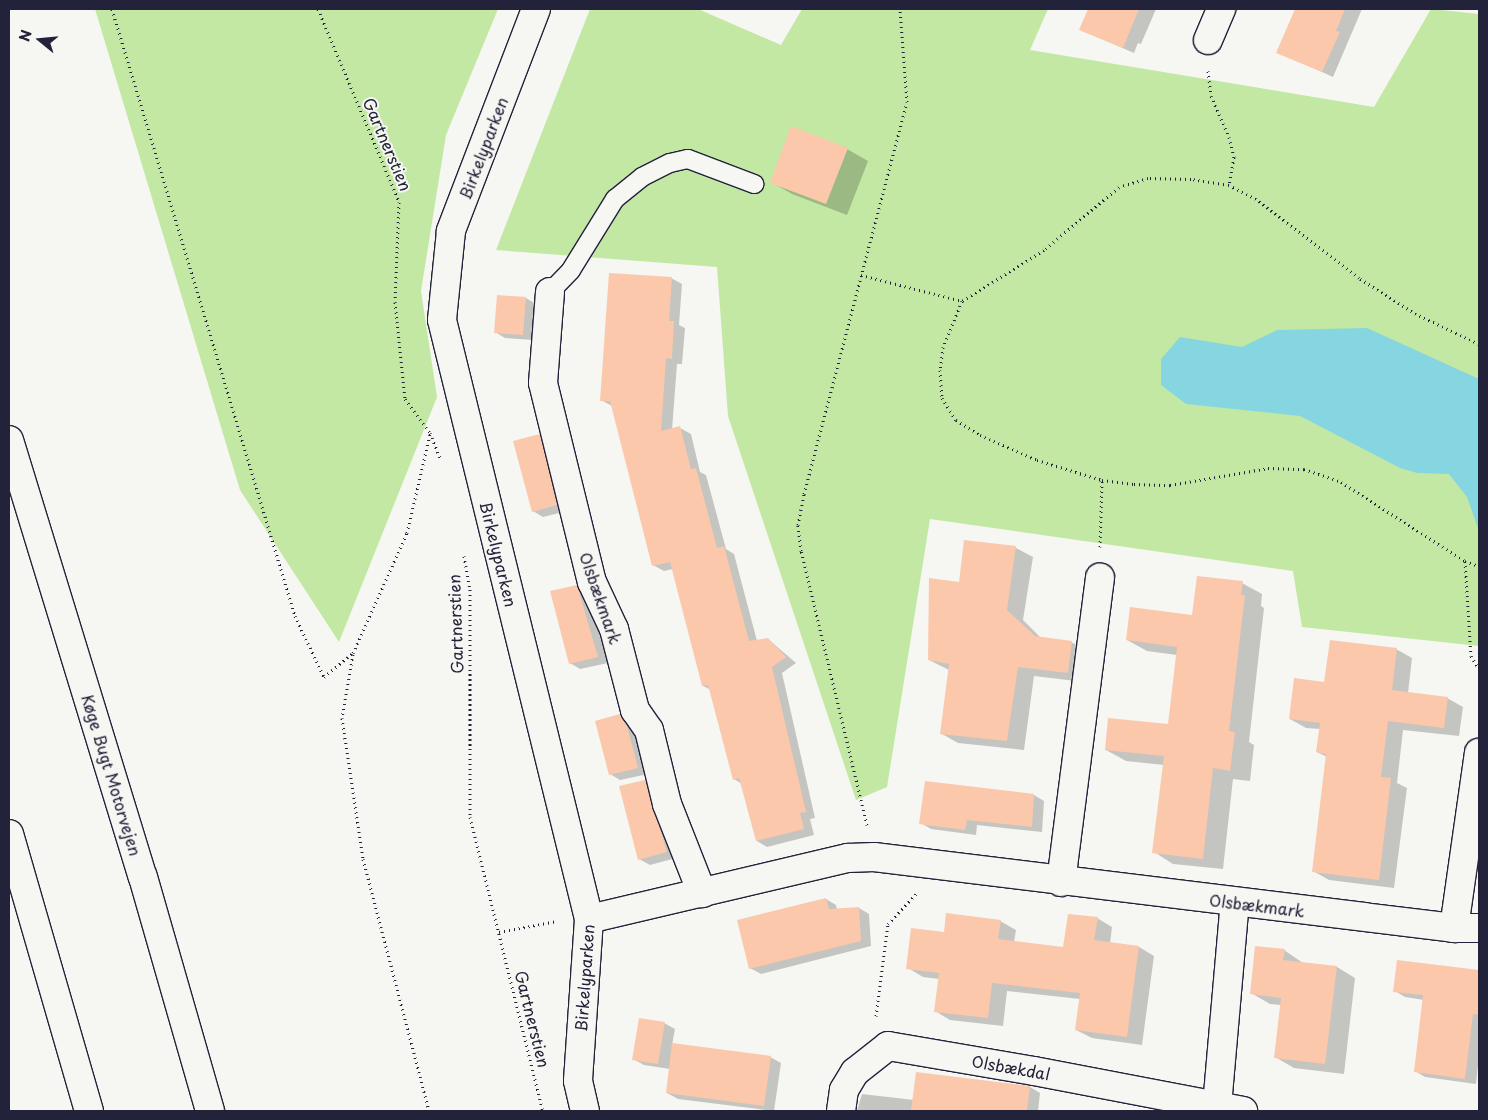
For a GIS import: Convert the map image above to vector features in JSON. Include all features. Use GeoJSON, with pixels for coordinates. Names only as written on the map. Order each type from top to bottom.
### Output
{"type":"FeatureCollection","features":[{"type":"Feature","properties":{"kind":"main road","name":"Birkelyparken"},"geometry":{"type":"LineString","coordinates":[[536,9],[451,231],[442,320],[588,917],[578,1081],[585,1111]]}},
{"type":"Feature","properties":{"kind":"main road"},"geometry":{"type":"LineString","coordinates":[[1208,40],[1221,9]]}},
{"type":"Feature","properties":{"kind":"main road","name":"Olsbækmark"},"geometry":{"type":"LineString","coordinates":[[550,292],[543,383],[592,582],[614,629],[635,710],[649,730],[667,804],[702,893]]}},
{"type":"Feature","properties":{"kind":"main road","name":"Køge Bugt Motorvejen"},"geometry":{"type":"LineString","coordinates":[[9,440],[143,877],[210,1111]]}},
{"type":"Feature","properties":{"kind":"main road"},"geometry":{"type":"LineString","coordinates":[[1061,882],[1100,577]]}},
{"type":"Feature","properties":{"kind":"main road","name":"Olsbækmark"},"geometry":{"type":"LineString","coordinates":[[588,917],[702,893],[848,858],[874,857],[1061,882],[1467,928],[1479,753]]}},
{"type":"Feature","properties":{"kind":"main road"},"geometry":{"type":"LineString","coordinates":[[9,834],[89,1111]]}},
{"type":"Feature","properties":{"kind":"main road"},"geometry":{"type":"LineString","coordinates":[[9,863],[28,898]]}},
{"type":"Feature","properties":{"kind":"main road","name":"Olsbækdal"},"geometry":{"type":"LineString","coordinates":[[888,1046],[1230,1109],[1235,902]]}},
{"type":"Feature","properties":{"kind":"main road"},"geometry":{"type":"LineString","coordinates":[[841,1111],[844,1090],[855,1072],[888,1046]]}},
{"type":"Feature","properties":{"kind":"lane"},"geometry":{"type":"LineString","coordinates":[[550,292],[571,270],[615,200],[642,177],[670,163],[688,159],[754,184]]}},
{"type":"Feature","properties":{"kind":"path"},"geometry":{"type":"LineString","coordinates":[[112,9],[295,616],[324,677],[353,653]]}},
{"type":"Feature","properties":{"kind":"path","name":"Gartnerstien"},"geometry":{"type":"LineString","coordinates":[[318,9],[399,202],[395,302],[405,399],[430,433],[441,459]]}},
{"type":"Feature","properties":{"kind":"path"},"geometry":{"type":"LineString","coordinates":[[874,857],[801,551],[798,525],[804,494],[907,102],[900,9]]}},
{"type":"Feature","properties":{"kind":"path"},"geometry":{"type":"LineString","coordinates":[[1208,40],[1212,56],[1207,76],[1211,96],[1229,137],[1234,157],[1229,185]]}},
{"type":"Feature","properties":{"kind":"path"},"geometry":{"type":"LineString","coordinates":[[1479,344],[1416,314],[1367,283],[1256,199],[1229,185],[1191,179],[1148,178],[1119,188],[1044,250],[962,302],[943,347],[940,370],[942,398],[956,420],[980,435],[1038,460],[1102,480],[1170,485],[1268,468],[1304,469],[1341,482],[1465,561],[1479,566]]}},
{"type":"Feature","properties":{"kind":"path"},"geometry":{"type":"LineString","coordinates":[[861,275],[962,302]]}},
{"type":"Feature","properties":{"kind":"path"},"geometry":{"type":"LineString","coordinates":[[429,1111],[363,859],[342,718],[353,653],[406,533],[430,433]]}},
{"type":"Feature","properties":{"kind":"path"},"geometry":{"type":"LineString","coordinates":[[1100,577],[1102,480]]}},
{"type":"Feature","properties":{"kind":"path","name":"Gartnerstien"},"geometry":{"type":"LineString","coordinates":[[463,551],[470,589],[470,817],[543,1111]]}},
{"type":"Feature","properties":{"kind":"path"},"geometry":{"type":"LineString","coordinates":[[1465,561],[1471,656],[1479,669]]}},
{"type":"Feature","properties":{"kind":"path"},"geometry":{"type":"LineString","coordinates":[[888,1046],[875,1020],[888,924],[942,866]]}},
{"type":"Feature","properties":{"kind":"path"},"geometry":{"type":"LineString","coordinates":[[499,932],[588,917]]}},
{"type":"Feature","properties":{"kind":"green space"},"geometry":{"type":"Polygon","coordinates":[[[95,9],[498,9],[446,135],[421,291],[437,397],[339,642],[240,490],[95,9]]]}},
{"type":"Feature","properties":{"kind":"green space"},"geometry":{"type":"Polygon","coordinates":[[[590,9],[698,9],[781,45],[802,9],[1048,9],[1030,50],[1374,107],[1431,9],[1479,14],[1479,646],[1302,627],[1293,571],[930,519],[887,787],[856,800],[728,416],[717,267],[496,250],[590,9]]]}},
{"type":"Feature","properties":{"kind":"water"},"geometry":{"type":"Polygon","coordinates":[[[1367,328],[1479,379],[1479,531],[1467,497],[1449,474],[1417,473],[1400,468],[1300,416],[1186,404],[1161,385],[1161,359],[1180,337],[1242,347],[1277,330],[1367,328]]]}},
{"type":"Feature","properties":{"kind":"building"},"geometry":{"type":"Polygon","coordinates":[[[1088,9],[1139,9],[1123,48],[1079,30],[1088,9]]]}},
{"type":"Feature","properties":{"kind":"building"},"geometry":{"type":"Polygon","coordinates":[[[1295,9],[1345,9],[1336,31],[1340,32],[1322,72],[1276,53],[1295,9]]]}},
{"type":"Feature","properties":{"kind":"building"},"geometry":{"type":"Polygon","coordinates":[[[791,126],[848,148],[826,204],[770,183],[791,126]]]}},
{"type":"Feature","properties":{"kind":"building"},"geometry":{"type":"Polygon","coordinates":[[[609,273],[672,277],[669,321],[674,321],[672,359],[666,358],[661,431],[680,426],[691,469],[696,468],[717,548],[724,546],[749,641],[768,638],[786,657],[772,667],[806,812],[800,813],[804,829],[756,841],[739,778],[733,780],[708,685],[702,686],[670,562],[652,566],[610,401],[600,401],[609,273]]]}},
{"type":"Feature","properties":{"kind":"building"},"geometry":{"type":"Polygon","coordinates":[[[497,295],[526,297],[523,335],[494,333],[497,295]]]}},
{"type":"Feature","properties":{"kind":"building"},"geometry":{"type":"Polygon","coordinates":[[[540,434],[557,505],[532,512],[513,441],[540,434]]]}},
{"type":"Feature","properties":{"kind":"building"},"geometry":{"type":"Polygon","coordinates":[[[964,540],[1016,546],[1007,610],[1035,636],[1072,641],[1068,673],[1018,667],[1007,741],[940,734],[949,664],[928,660],[929,578],[959,582],[964,540]]]}},
{"type":"Feature","properties":{"kind":"building"},"geometry":{"type":"Polygon","coordinates":[[[1197,576],[1243,581],[1241,595],[1245,595],[1229,731],[1235,732],[1230,771],[1213,768],[1203,859],[1152,853],[1164,756],[1105,750],[1108,718],[1168,724],[1177,647],[1126,640],[1130,607],[1192,615],[1197,576]]]}},
{"type":"Feature","properties":{"kind":"building"},"geometry":{"type":"Polygon","coordinates":[[[577,585],[598,657],[569,664],[550,591],[577,585]]]}},
{"type":"Feature","properties":{"kind":"building"},"geometry":{"type":"Polygon","coordinates":[[[1330,640],[1397,648],[1392,690],[1448,697],[1444,728],[1388,721],[1381,777],[1391,778],[1379,880],[1312,872],[1326,754],[1316,752],[1320,723],[1289,719],[1294,678],[1324,682],[1330,640]]]}},
{"type":"Feature","properties":{"kind":"building"},"geometry":{"type":"Polygon","coordinates":[[[620,714],[627,726],[638,768],[609,775],[595,721],[620,714]]]}},
{"type":"Feature","properties":{"kind":"building"},"geometry":{"type":"Polygon","coordinates":[[[645,780],[667,852],[638,860],[619,786],[645,780]]]}},
{"type":"Feature","properties":{"kind":"building"},"geometry":{"type":"Polygon","coordinates":[[[925,781],[1034,794],[1032,827],[967,820],[965,830],[919,824],[925,781]]]}},
{"type":"Feature","properties":{"kind":"building"},"geometry":{"type":"Polygon","coordinates":[[[826,898],[829,909],[859,907],[861,941],[749,969],[737,920],[826,898]]]}},
{"type":"Feature","properties":{"kind":"building"},"geometry":{"type":"Polygon","coordinates":[[[946,913],[1001,920],[998,939],[1063,947],[1068,914],[1098,917],[1094,940],[1139,946],[1127,1037],[1075,1030],[1080,993],[992,983],[988,1018],[934,1012],[939,973],[906,969],[911,928],[944,932],[946,913]]]}},
{"type":"Feature","properties":{"kind":"building"},"geometry":{"type":"Polygon","coordinates":[[[1255,946],[1285,949],[1283,960],[1337,966],[1325,1064],[1274,1058],[1281,998],[1250,994],[1255,946]]]}},
{"type":"Feature","properties":{"kind":"building"},"geometry":{"type":"Polygon","coordinates":[[[1397,960],[1479,970],[1479,1015],[1473,1014],[1465,1079],[1414,1072],[1423,995],[1393,992],[1397,960]]]}},
{"type":"Feature","properties":{"kind":"building"},"geometry":{"type":"Polygon","coordinates":[[[639,1018],[665,1022],[658,1064],[632,1060],[639,1018]]]}},
{"type":"Feature","properties":{"kind":"building"},"geometry":{"type":"Polygon","coordinates":[[[672,1043],[771,1056],[764,1106],[666,1093],[672,1043]]]}},
{"type":"Feature","properties":{"kind":"building"},"geometry":{"type":"Polygon","coordinates":[[[916,1072],[1030,1086],[1027,1111],[911,1111],[916,1072]]]}}]}
